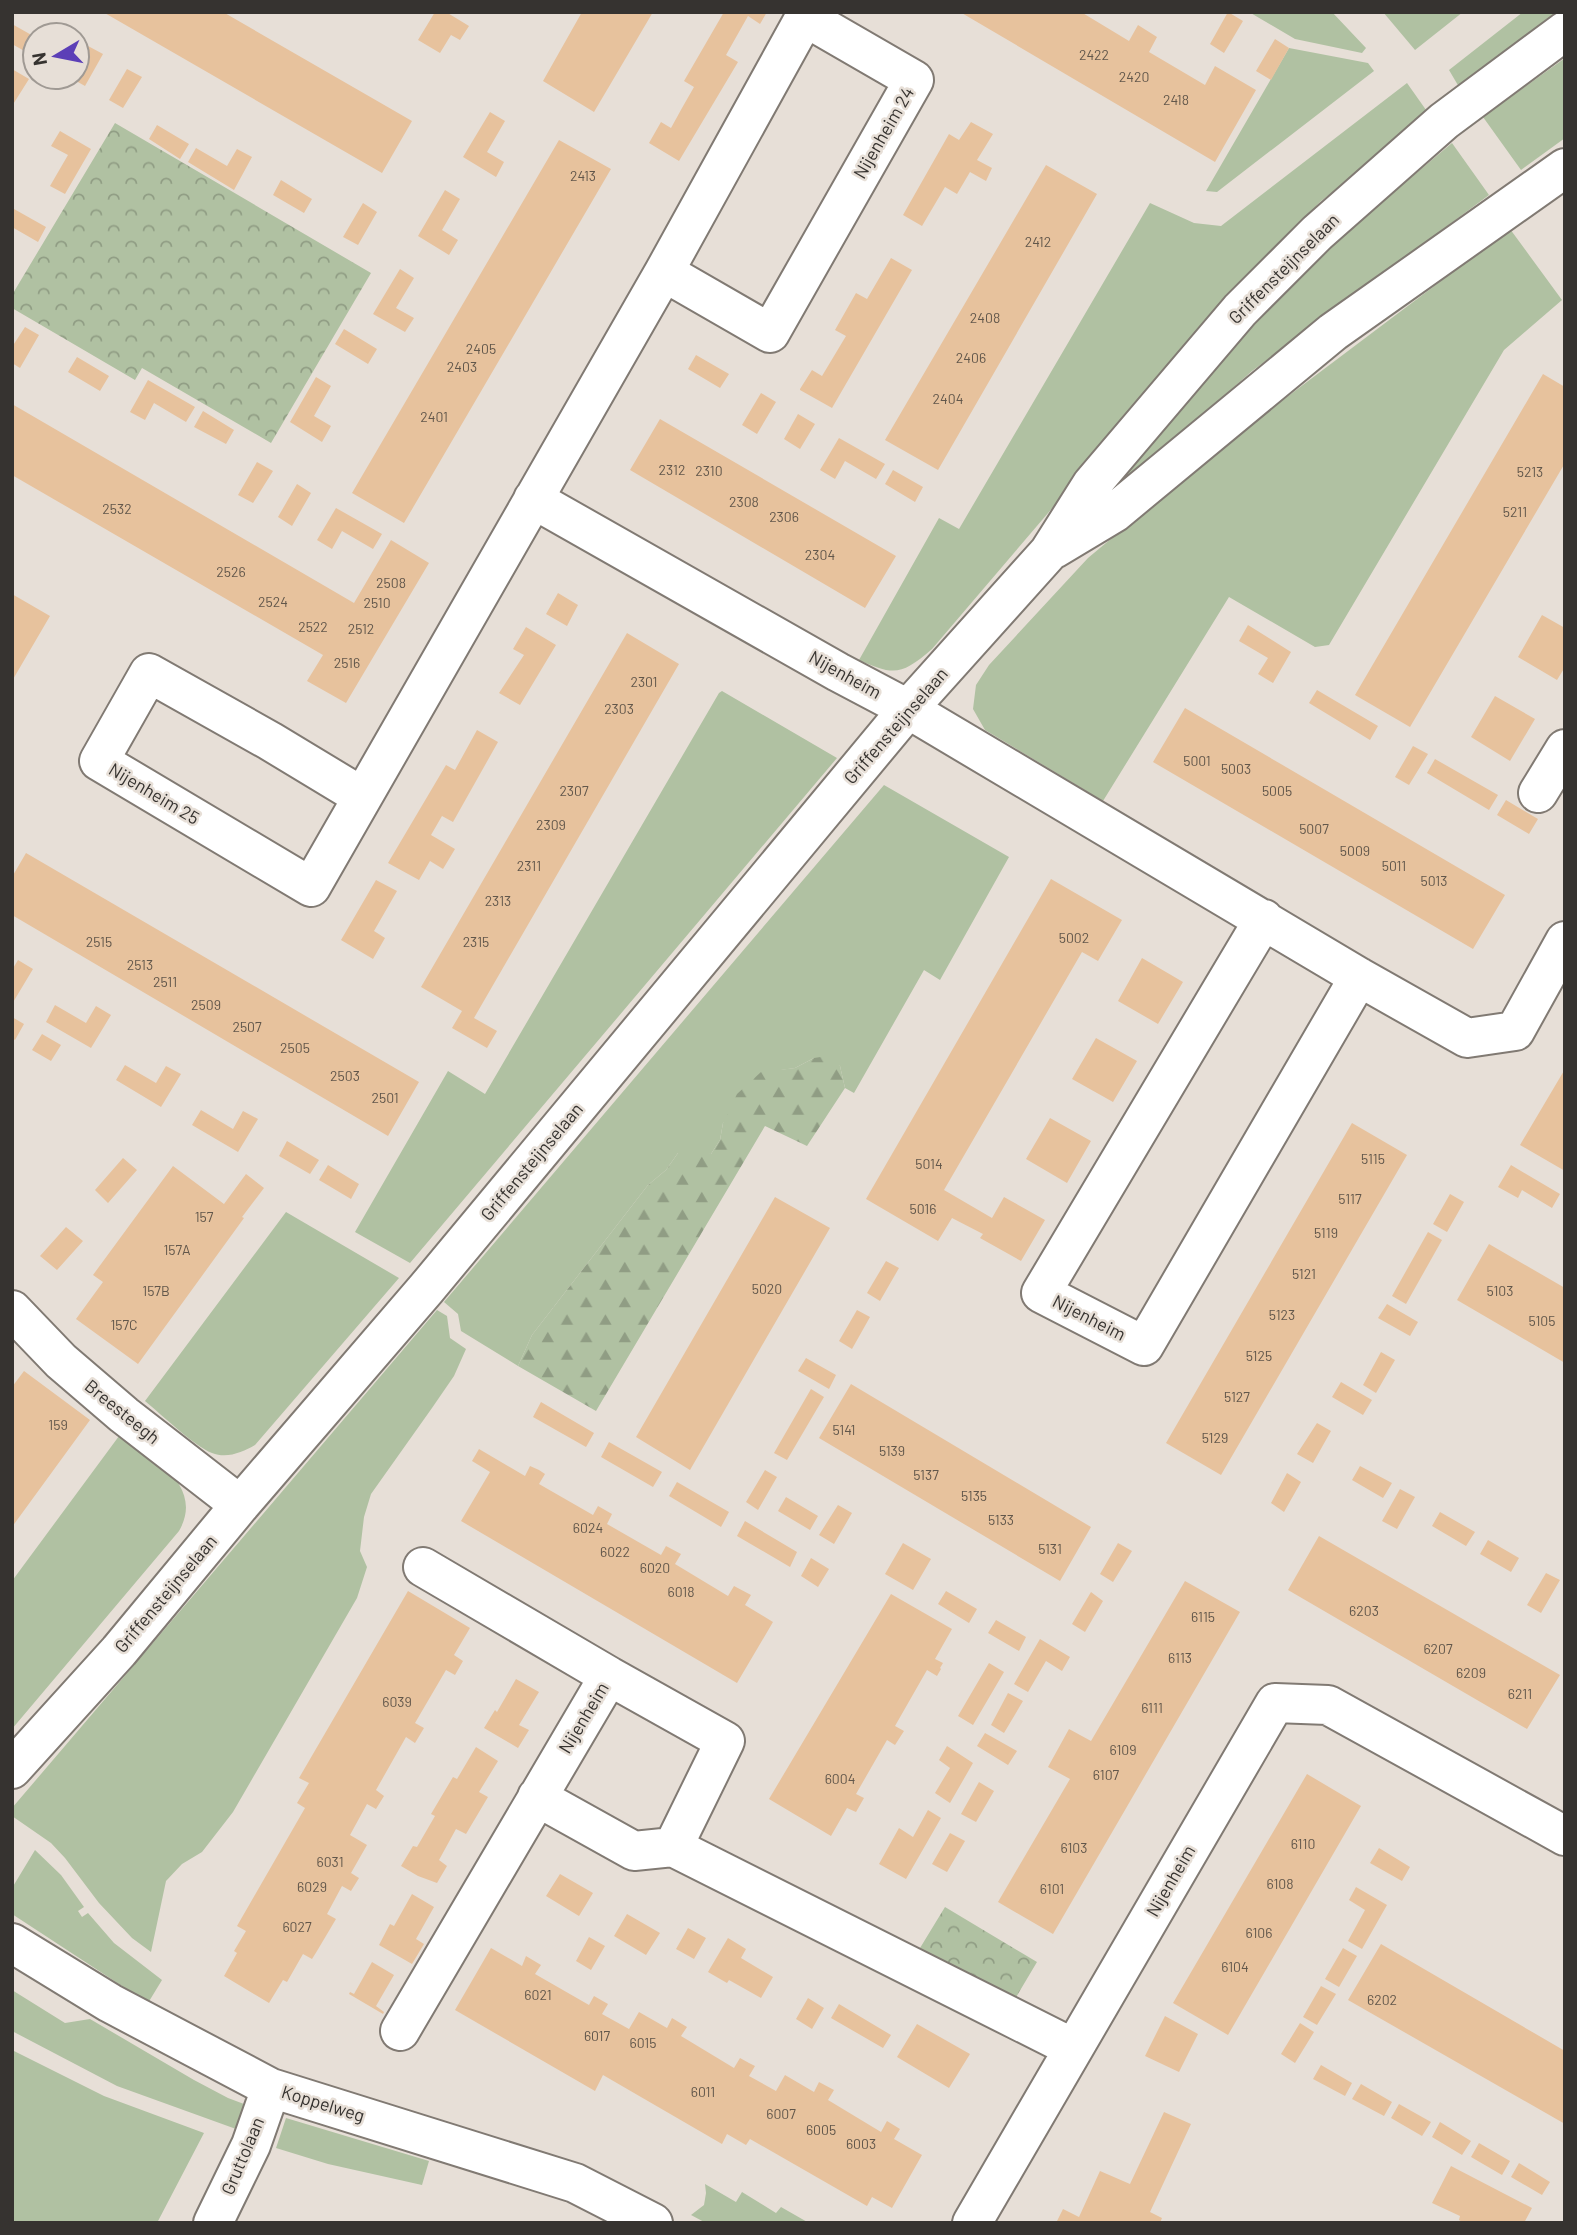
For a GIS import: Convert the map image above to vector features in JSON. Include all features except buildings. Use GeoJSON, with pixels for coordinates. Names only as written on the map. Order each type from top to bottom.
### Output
{"type":"FeatureCollection","features":[{"type":"Feature","properties":{"kind":"street","name":"Nijenheim 24"},"geometry":{"type":"LineString","coordinates":[[533,499],[664,272],[805,17],[914,80],[770,333],[664,272]]}},
{"type":"Feature","properties":{"kind":"street","name":"Griffensteijnselaan"},"geometry":{"type":"LineString","coordinates":[[12,1769],[119,1651],[240,1505],[426,1289],[908,709],[1049,552],[1092,484],[1240,310],[1317,233],[1444,121],[1565,31]]}},
{"type":"Feature","properties":{"kind":"street","name":"Griffensteijnselaan"},"geometry":{"type":"LineString","coordinates":[[1049,552],[1114,513],[1333,332],[1565,168]]}},
{"type":"Feature","properties":{"kind":"street","name":"Nijenheim"},"geometry":{"type":"LineString","coordinates":[[533,499],[908,709],[1359,977],[1467,1038],[1515,1031],[1565,942]]}},
{"type":"Feature","properties":{"kind":"street","name":"Nijenheim 25"},"geometry":{"type":"LineString","coordinates":[[361,796],[149,673],[99,761],[311,887],[533,499]]}},
{"type":"Feature","properties":{"kind":"street"},"geometry":{"type":"LineString","coordinates":[[1538,793],[1565,749]]}},
{"type":"Feature","properties":{"kind":"street","name":"Nijenheim"},"geometry":{"type":"LineString","coordinates":[[1264,919],[1041,1293],[1144,1346],[1359,977]]}},
{"type":"Feature","properties":{"kind":"street","name":"Breesteegh"},"geometry":{"type":"LineString","coordinates":[[12,1310],[61,1361],[124,1415],[240,1505]]}},
{"type":"Feature","properties":{"kind":"street"},"geometry":{"type":"LineString","coordinates":[[423,1567],[609,1676]]}},
{"type":"Feature","properties":{"kind":"street","name":"Nijenheim"},"geometry":{"type":"LineString","coordinates":[[400,2031],[609,1676],[725,1741],[673,1847]]}},
{"type":"Feature","properties":{"kind":"street","name":"Nijenheim"},"geometry":{"type":"LineString","coordinates":[[972,2223],[1275,1703],[1328,1705],[1565,1836]]}},
{"type":"Feature","properties":{"kind":"street"},"geometry":{"type":"LineString","coordinates":[[537,1797],[634,1850],[673,1847],[1073,2048]]}},
{"type":"Feature","properties":{"kind":"street","name":"Koppelweg"},"geometry":{"type":"LineString","coordinates":[[12,1943],[110,2003],[271,2088],[575,2183],[653,2223]]}},
{"type":"Feature","properties":{"kind":"street","name":"Gruttolaan"},"geometry":{"type":"LineString","coordinates":[[213,2223],[251,2145],[271,2088]]}},
{"type":"Feature","properties":{"kind":"green space"},"geometry":{"type":"Polygon","coordinates":[[[1249,12],[1332,12],[1366,48],[1362,53],[1295,39],[1249,12]]]}},
{"type":"Feature","properties":{"kind":"green space"},"geometry":{"type":"Polygon","coordinates":[[[1383,12],[1463,12],[1415,50],[1383,12]]]}},
{"type":"Feature","properties":{"kind":"green space"},"geometry":{"type":"Polygon","coordinates":[[[1523,12],[1559,12],[1459,87],[1449,70],[1523,12]]]}},
{"type":"Feature","properties":{"kind":"green space"},"geometry":{"type":"Polygon","coordinates":[[[1289,48],[1368,63],[1374,71],[1217,192],[1206,191],[1289,48]]]}},
{"type":"Feature","properties":{"kind":"green space"},"geometry":{"type":"Polygon","coordinates":[[[1565,58],[1565,138],[1521,170],[1483,117],[1565,58]]]}},
{"type":"Feature","properties":{"kind":"green space"},"geometry":{"type":"Polygon","coordinates":[[[1407,83],[1431,117],[1321,201],[1252,274],[932,649],[913,664],[897,670],[881,669],[859,660],[939,518],[959,529],[1150,203],[1194,223],[1221,226],[1407,83]]]}},
{"type":"Feature","properties":{"kind":"green space"},"geometry":{"type":"Polygon","coordinates":[[[115,123],[371,273],[271,443],[142,368],[135,380],[12,308],[12,295],[115,123]]]}},
{"type":"Feature","properties":{"kind":"green space"},"geometry":{"type":"Polygon","coordinates":[[[1452,143],[1489,195],[1252,371],[1128,481],[1119,474],[1301,270],[1452,143]]]}},
{"type":"Feature","properties":{"kind":"green space"},"geometry":{"type":"Polygon","coordinates":[[[1510,229],[1562,300],[1504,350],[1329,645],[1315,647],[1229,597],[1103,801],[985,730],[973,709],[976,685],[989,665],[1088,558],[1227,442],[1510,229]]]}},
{"type":"Feature","properties":{"kind":"green space"},"geometry":{"type":"Polygon","coordinates":[[[722,691],[837,758],[410,1263],[355,1232],[448,1071],[485,1094],[722,691]]]}},
{"type":"Feature","properties":{"kind":"green space"},"geometry":{"type":"Polygon","coordinates":[[[884,785],[1009,857],[940,980],[924,970],[854,1093],[845,1088],[840,1066],[814,1058],[795,1068],[781,1070],[723,1123],[720,1140],[711,1154],[678,1153],[666,1170],[648,1185],[532,1335],[518,1366],[461,1331],[458,1314],[444,1302],[884,785]]]}},
{"type":"Feature","properties":{"kind":"green space"},"geometry":{"type":"Polygon","coordinates":[[[827,1056],[840,1066],[845,1088],[807,1146],[765,1126],[596,1411],[518,1366],[532,1335],[648,1185],[666,1170],[678,1153],[696,1149],[711,1154],[720,1140],[723,1123],[737,1094],[761,1072],[795,1068],[814,1058],[827,1056]]]}},
{"type":"Feature","properties":{"kind":"green space"},"geometry":{"type":"Polygon","coordinates":[[[286,1212],[399,1278],[255,1445],[229,1455],[218,1455],[187,1437],[145,1401],[286,1212]]]}},
{"type":"Feature","properties":{"kind":"green space"},"geometry":{"type":"Polygon","coordinates":[[[437,1310],[447,1316],[450,1338],[466,1349],[454,1376],[371,1494],[364,1517],[360,1551],[367,1567],[357,1598],[233,1812],[202,1852],[182,1864],[166,1881],[151,1952],[132,1938],[99,1903],[51,1843],[12,1816],[12,1808],[437,1310]]]}},
{"type":"Feature","properties":{"kind":"green space"},"geometry":{"type":"Polygon","coordinates":[[[122,1432],[172,1474],[185,1500],[185,1515],[179,1531],[12,1729],[12,1581],[122,1432]]]}},
{"type":"Feature","properties":{"kind":"green space"},"geometry":{"type":"Polygon","coordinates":[[[35,1850],[61,1875],[84,1907],[78,1911],[82,1917],[88,1913],[114,1943],[162,1980],[148,2003],[12,1914],[12,1888],[35,1850]]]}},
{"type":"Feature","properties":{"kind":"green space"},"geometry":{"type":"Polygon","coordinates":[[[945,1907],[1037,1962],[1012,2004],[920,1948],[945,1907]]]}},
{"type":"Feature","properties":{"kind":"green space"},"geometry":{"type":"Polygon","coordinates":[[[12,1990],[65,2023],[90,2019],[194,2080],[244,2104],[236,2129],[117,2086],[12,2031],[12,1990]]]}},
{"type":"Feature","properties":{"kind":"green space"},"geometry":{"type":"Polygon","coordinates":[[[12,2050],[104,2096],[204,2133],[157,2223],[12,2223],[12,2050]]]}},
{"type":"Feature","properties":{"kind":"green space"},"geometry":{"type":"Polygon","coordinates":[[[286,2118],[429,2161],[422,2185],[328,2164],[276,2148],[286,2118]]]}},
{"type":"Feature","properties":{"kind":"green space"},"geometry":{"type":"Polygon","coordinates":[[[705,2184],[736,2202],[742,2192],[776,2213],[781,2207],[809,2223],[706,2223],[691,2215],[704,2205],[705,2184]]]}}]}
